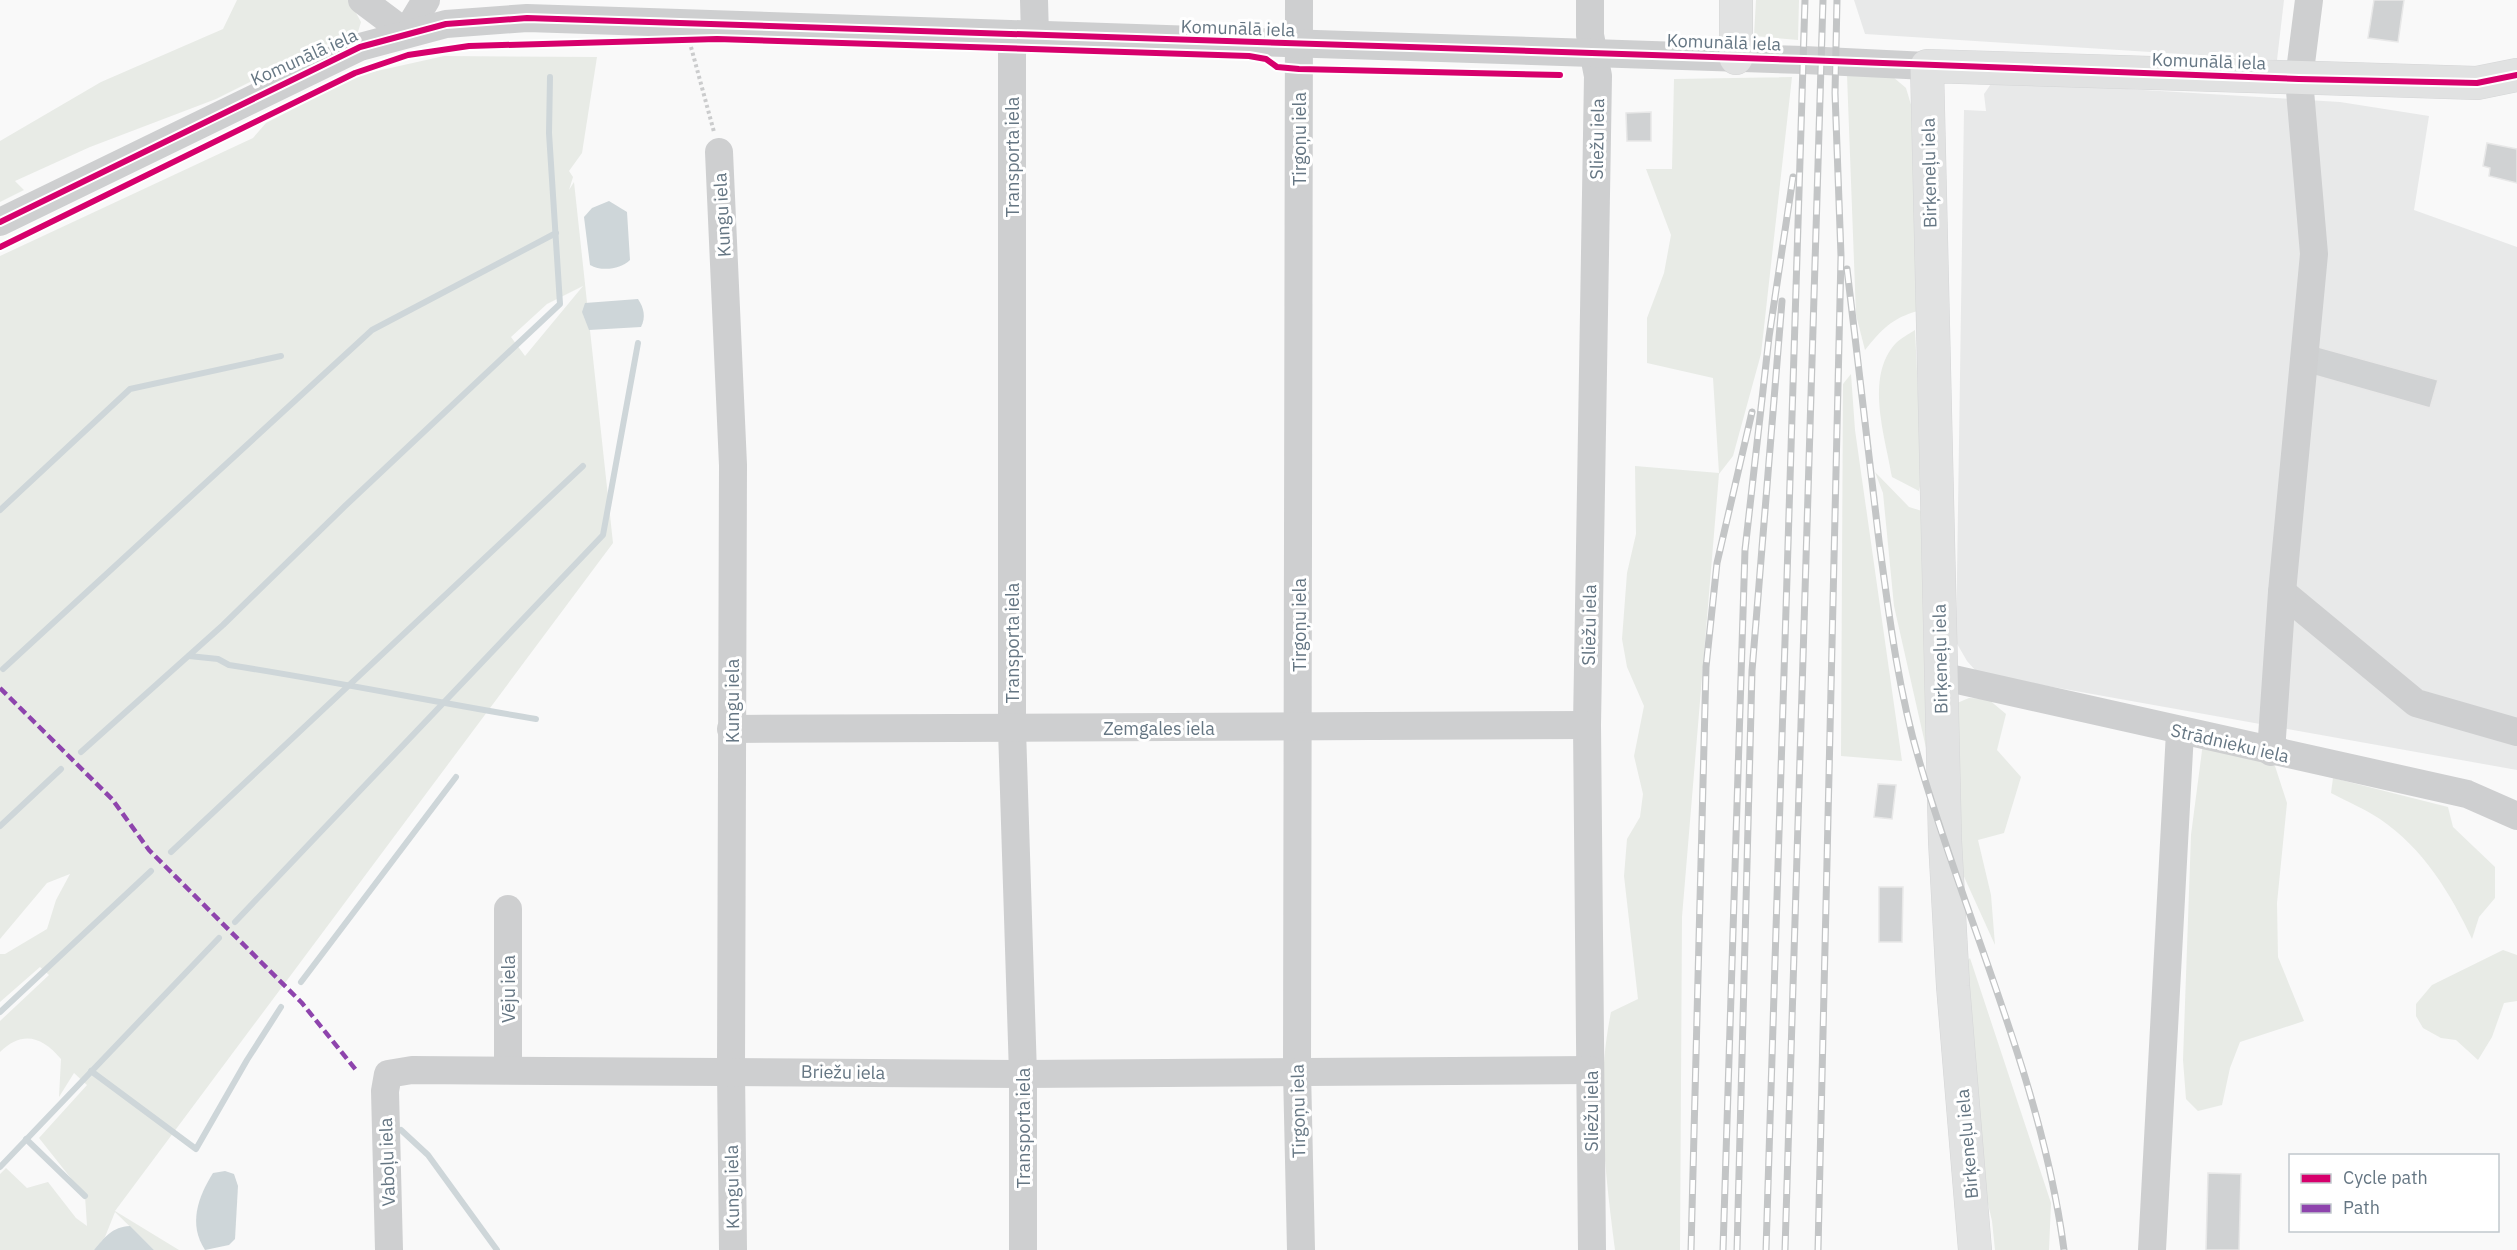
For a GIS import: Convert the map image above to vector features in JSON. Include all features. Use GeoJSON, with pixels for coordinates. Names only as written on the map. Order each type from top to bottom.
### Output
{"type":"FeatureCollection","features":[{"type":"Feature","properties":{"kind":"main road"},"geometry":{"type":"LineString","coordinates":[[1736,0],[1736,58]]}},
{"type":"Feature","properties":{"kind":"main road","name":"Komunālā iela"},"geometry":{"type":"LineString","coordinates":[[1927,66],[2299,79],[2477,82],[2517,75]]}},
{"type":"Feature","properties":{"kind":"main road","name":"Birķeneļu iela"},"geometry":{"type":"LineString","coordinates":[[1927,66],[1940,676],[1953,986],[1975,1250]]}},
{"type":"Feature","properties":{"kind":"street"},"geometry":{"type":"LineString","coordinates":[[362,0],[406,33],[426,0]]}},
{"type":"Feature","properties":{"kind":"street","name":"Transporta iela"},"geometry":{"type":"LineString","coordinates":[[1023,1250],[1023,1074],[1012,729],[1023,35],[1034,0]]}},
{"type":"Feature","properties":{"kind":"street","name":"Tirgoņu iela"},"geometry":{"type":"LineString","coordinates":[[1299,0],[1297,1071],[1300,1250]]}},
{"type":"Feature","properties":{"kind":"street","name":"Sliežu iela"},"geometry":{"type":"LineString","coordinates":[[1590,0],[1590,35],[1598,76],[1587,725],[1592,1250]]}},
{"type":"Feature","properties":{"kind":"street"},"geometry":{"type":"LineString","coordinates":[[2271,752],[2282,592],[2314,254],[2299,79],[2309,0]]}},
{"type":"Feature","properties":{"kind":"street","name":"Komunālā iela"},"geometry":{"type":"LineString","coordinates":[[0,222],[275,86],[360,47],[447,24],[527,18],[1927,66]]}},
{"type":"Feature","properties":{"kind":"street","name":"Kungu iela"},"geometry":{"type":"LineString","coordinates":[[719,152],[733,465],[731,1070],[734,1250]]}},
{"type":"Feature","properties":{"kind":"street"},"geometry":{"type":"LineString","coordinates":[[2282,592],[2416,703],[2517,732]]}},
{"type":"Feature","properties":{"kind":"street","name":"Strādnieku iela"},"geometry":{"type":"LineString","coordinates":[[1940,676],[2180,732],[2467,794],[2517,816]]}},
{"type":"Feature","properties":{"kind":"street","name":"Zemgales iela"},"geometry":{"type":"LineString","coordinates":[[731,729],[1587,725]]}},
{"type":"Feature","properties":{"kind":"street"},"geometry":{"type":"LineString","coordinates":[[2152,1250],[2180,732]]}},
{"type":"Feature","properties":{"kind":"street","name":"Vēju iela"},"geometry":{"type":"LineString","coordinates":[[508,909],[508,1068]]}},
{"type":"Feature","properties":{"kind":"street","name":"Briežu iela"},"geometry":{"type":"LineString","coordinates":[[388,1074],[412,1070],[508,1068],[1023,1074],[1590,1070]]}},
{"type":"Feature","properties":{"kind":"street","name":"Vaboļu iela"},"geometry":{"type":"LineString","coordinates":[[388,1074],[385,1091],[389,1250]]}},
{"type":"Feature","properties":{"kind":"path"},"geometry":{"type":"LineString","coordinates":[[691,40],[699,40]]}},
{"type":"Feature","properties":{"kind":"path"},"geometry":{"type":"LineString","coordinates":[[692,57],[700,76],[719,152]]}},
{"type":"Feature","properties":{"kind":"shaded area"},"geometry":{"type":"Polygon","coordinates":[[[237,0],[349,0],[361,22],[358,32],[318,48],[216,99],[90,147],[15,181],[24,190],[0,202],[0,141],[101,82],[223,29],[237,0]]]}},
{"type":"Feature","properties":{"kind":"shaded area"},"geometry":{"type":"Polygon","coordinates":[[[1756,0],[1799,0],[1798,40],[1754,36],[1756,0]]]}},
{"type":"Feature","properties":{"kind":"shaded area"},"geometry":{"type":"Polygon","coordinates":[[[1854,0],[2284,0],[2277,60],[1865,34],[1854,0]]]}},
{"type":"Feature","properties":{"kind":"shaded area"},"geometry":{"type":"Polygon","coordinates":[[[444,56],[597,57],[582,153],[569,171],[573,177],[569,190],[574,182],[613,543],[115,1211],[179,1250],[154,1250],[115,1212],[105,1237],[94,1250],[0,1250],[0,1174],[6,1168],[27,1188],[48,1182],[76,1218],[87,1226],[85,1196],[39,1138],[87,1085],[74,1073],[59,1097],[61,1059],[39,1041],[24,1039],[8,1045],[0,1052],[0,1021],[49,975],[40,967],[0,1002],[0,954],[5,954],[47,929],[56,900],[70,874],[47,883],[0,939],[0,256],[253,138],[266,123],[359,75],[444,56]],[[583,286],[547,304],[511,337],[525,356],[583,286]]]}},
{"type":"Feature","properties":{"kind":"shaded area"},"geometry":{"type":"Polygon","coordinates":[[[1847,75],[1893,77],[1906,88],[1918,128],[1918,311],[1888,325],[1865,350],[1856,315],[1847,75]]]}},
{"type":"Feature","properties":{"kind":"shaded area"},"geometry":{"type":"Polygon","coordinates":[[[1792,77],[1761,354],[1733,456],[1719,474],[1682,917],[1680,1250],[1615,1250],[1605,1161],[1603,1071],[1611,1012],[1638,999],[1624,876],[1627,839],[1640,817],[1643,794],[1634,756],[1644,706],[1627,667],[1622,639],[1627,573],[1636,534],[1635,466],[1719,473],[1713,378],[1647,363],[1647,318],[1664,273],[1671,235],[1646,169],[1672,169],[1674,79],[1792,77]]]}},
{"type":"Feature","properties":{"kind":"shaded area"},"geometry":{"type":"Polygon","coordinates":[[[1993,81],[2340,102],[2429,116],[2414,210],[2517,247],[2517,770],[1986,675],[1975,670],[1967,661],[1956,642],[1964,110],[1986,111],[1984,94],[1993,81]]]}},
{"type":"Feature","properties":{"kind":"shaded area"},"geometry":{"type":"Polygon","coordinates":[[[609,201],[627,212],[630,260],[617,267],[606,269],[590,265],[584,217],[592,208],[609,201]]]}},
{"type":"Feature","properties":{"kind":"shaded area"},"geometry":{"type":"Polygon","coordinates":[[[638,299],[644,313],[641,327],[589,330],[582,312],[585,303],[638,299]]]}},
{"type":"Feature","properties":{"kind":"shaded area"},"geometry":{"type":"Polygon","coordinates":[[[1915,330],[1922,476],[1919,491],[1892,477],[1882,426],[1879,390],[1886,357],[1896,343],[1915,330]]]}},
{"type":"Feature","properties":{"kind":"shaded area"},"geometry":{"type":"Polygon","coordinates":[[[1851,374],[1855,430],[1902,761],[1841,756],[1843,384],[1851,374]]]}},
{"type":"Feature","properties":{"kind":"shaded area"},"geometry":{"type":"Polygon","coordinates":[[[1875,472],[1909,507],[1922,511],[1933,779],[1894,606],[1883,493],[1875,472]]]}},
{"type":"Feature","properties":{"kind":"shaded area"},"geometry":{"type":"Polygon","coordinates":[[[1969,698],[1988,699],[2006,714],[1997,750],[2021,777],[2004,833],[1978,840],[1991,895],[1995,945],[1961,870],[1957,703],[1969,698]]]}},
{"type":"Feature","properties":{"kind":"shaded area"},"geometry":{"type":"Polygon","coordinates":[[[2203,743],[2275,766],[2287,803],[2277,903],[2278,957],[2304,1021],[2240,1042],[2230,1068],[2222,1105],[2198,1111],[2186,1099],[2183,1060],[2191,835],[2203,743]]]}},
{"type":"Feature","properties":{"kind":"shaded area"},"geometry":{"type":"Polygon","coordinates":[[[2333,778],[2448,807],[2453,827],[2495,867],[2495,898],[2479,917],[2472,939],[2445,889],[2410,844],[2380,819],[2331,793],[2333,778]]]}},
{"type":"Feature","properties":{"kind":"shaded area"},"geometry":{"type":"Polygon","coordinates":[[[2503,950],[2517,955],[2517,1001],[2504,1003],[2492,1037],[2478,1060],[2456,1040],[2441,1038],[2423,1028],[2416,1016],[2416,1004],[2432,985],[2503,950]]]}},
{"type":"Feature","properties":{"kind":"shaded area"},"geometry":{"type":"Polygon","coordinates":[[[1970,958],[2051,1203],[2049,1250],[1995,1250],[1992,1221],[1976,1152],[1963,965],[1970,958]]]}},
{"type":"Feature","properties":{"kind":"shaded area"},"geometry":{"type":"Polygon","coordinates":[[[225,1171],[234,1174],[238,1186],[235,1239],[229,1245],[205,1250],[197,1230],[199,1201],[213,1173],[225,1171]]]}},
{"type":"Feature","properties":{"kind":"shaded area"},"geometry":{"type":"Polygon","coordinates":[[[130,1226],[154,1250],[94,1250],[105,1237],[114,1231],[130,1226]]]}},
{"type":"Feature","properties":{"kind":"building"},"geometry":{"type":"Polygon","coordinates":[[[2374,0],[2404,0],[2398,42],[2368,38],[2374,0]]]}},
{"type":"Feature","properties":{"kind":"building"},"geometry":{"type":"Polygon","coordinates":[[[1651,112],[1651,141],[1627,141],[1626,113],[1651,112]]]}},
{"type":"Feature","properties":{"kind":"building"},"geometry":{"type":"Polygon","coordinates":[[[2487,143],[2517,149],[2517,183],[2489,176],[2490,168],[2483,166],[2487,143]]]}},
{"type":"Feature","properties":{"kind":"building"},"geometry":{"type":"Polygon","coordinates":[[[2318,347],[2438,380],[2430,408],[2310,374],[2318,347]]]}},
{"type":"Feature","properties":{"kind":"building"},"geometry":{"type":"Polygon","coordinates":[[[1878,784],[1896,785],[1892,819],[1874,817],[1878,784]]]}},
{"type":"Feature","properties":{"kind":"building"},"geometry":{"type":"Polygon","coordinates":[[[1879,887],[1903,887],[1902,942],[1879,942],[1879,887]]]}},
{"type":"Feature","properties":{"kind":"building"},"geometry":{"type":"Polygon","coordinates":[[[2208,1173],[2241,1174],[2239,1250],[2206,1250],[2208,1173]]]}},
{"type":"Feature","properties":{"kind":"waterway"},"geometry":{"type":"LineString","coordinates":[[81,752],[223,625],[345,506],[560,304],[549,133],[550,77]]}},
{"type":"Feature","properties":{"kind":"waterway"},"geometry":{"type":"LineString","coordinates":[[3,669],[372,330],[556,233]]}},
{"type":"Feature","properties":{"kind":"waterway"},"geometry":{"type":"LineString","coordinates":[[235,922],[603,535],[638,343]]}},
{"type":"Feature","properties":{"kind":"waterway"},"geometry":{"type":"LineString","coordinates":[[0,510],[130,389],[281,356]]}},
{"type":"Feature","properties":{"kind":"waterway"},"geometry":{"type":"LineString","coordinates":[[171,852],[583,466]]}},
{"type":"Feature","properties":{"kind":"waterway"},"geometry":{"type":"LineString","coordinates":[[189,656],[218,659],[229,665],[536,719]]}},
{"type":"Feature","properties":{"kind":"waterway"},"geometry":{"type":"LineString","coordinates":[[0,826],[61,769]]}},
{"type":"Feature","properties":{"kind":"waterway"},"geometry":{"type":"LineString","coordinates":[[301,982],[456,777]]}},
{"type":"Feature","properties":{"kind":"waterway"},"geometry":{"type":"LineString","coordinates":[[0,1012],[151,871]]}},
{"type":"Feature","properties":{"kind":"waterway"},"geometry":{"type":"LineString","coordinates":[[0,1167],[219,938]]}},
{"type":"Feature","properties":{"kind":"waterway"},"geometry":{"type":"LineString","coordinates":[[91,1071],[196,1149],[247,1060],[281,1007]]}},
{"type":"Feature","properties":{"kind":"waterway"},"geometry":{"type":"LineString","coordinates":[[401,1130],[428,1155],[497,1250]]}},
{"type":"Feature","properties":{"kind":"waterway"},"geometry":{"type":"LineString","coordinates":[[26,1139],[85,1196]]}},
{"type":"Feature","properties":{"kind":"railway"},"geometry":{"type":"LineString","coordinates":[[1766,1250],[1805,0]]}},
{"type":"Feature","properties":{"kind":"railway"},"geometry":{"type":"LineString","coordinates":[[1785,1250],[1823,0]]}},
{"type":"Feature","properties":{"kind":"railway"},"geometry":{"type":"LineString","coordinates":[[1818,1250],[1841,256],[1835,93],[1837,0]]}},
{"type":"Feature","properties":{"kind":"railway"},"geometry":{"type":"LineString","coordinates":[[1723,1250],[1745,550],[1769,337],[1793,177]]}},
{"type":"Feature","properties":{"kind":"railway"},"geometry":{"type":"LineString","coordinates":[[1847,269],[1879,541],[1905,706],[1938,821],[2001,1003],[2039,1125],[2064,1250]]}},
{"type":"Feature","properties":{"kind":"railway"},"geometry":{"type":"LineString","coordinates":[[1737,1250],[1752,671],[1782,301]]}},
{"type":"Feature","properties":{"kind":"railway"},"geometry":{"type":"LineString","coordinates":[[1691,1250],[1706,667],[1717,563],[1752,412]]}},
{"type":"Feature","properties":{"kind":"marked path"},"geometry":{"type":"LineString","coordinates":[[0,688],[112,799],[149,850],[302,1003],[356,1070]]}},
{"type":"Feature","properties":{"kind":"cycle path"},"geometry":{"type":"LineString","coordinates":[[0,222],[360,47],[446,24],[527,18],[1804,60],[2299,79],[2477,83],[2517,75]]}},
{"type":"Feature","properties":{"kind":"cycle path"},"geometry":{"type":"LineString","coordinates":[[0,247],[355,73],[408,55],[469,46],[717,39],[1249,56],[1266,59],[1277,67],[1299,69],[1560,75]]}}]}
